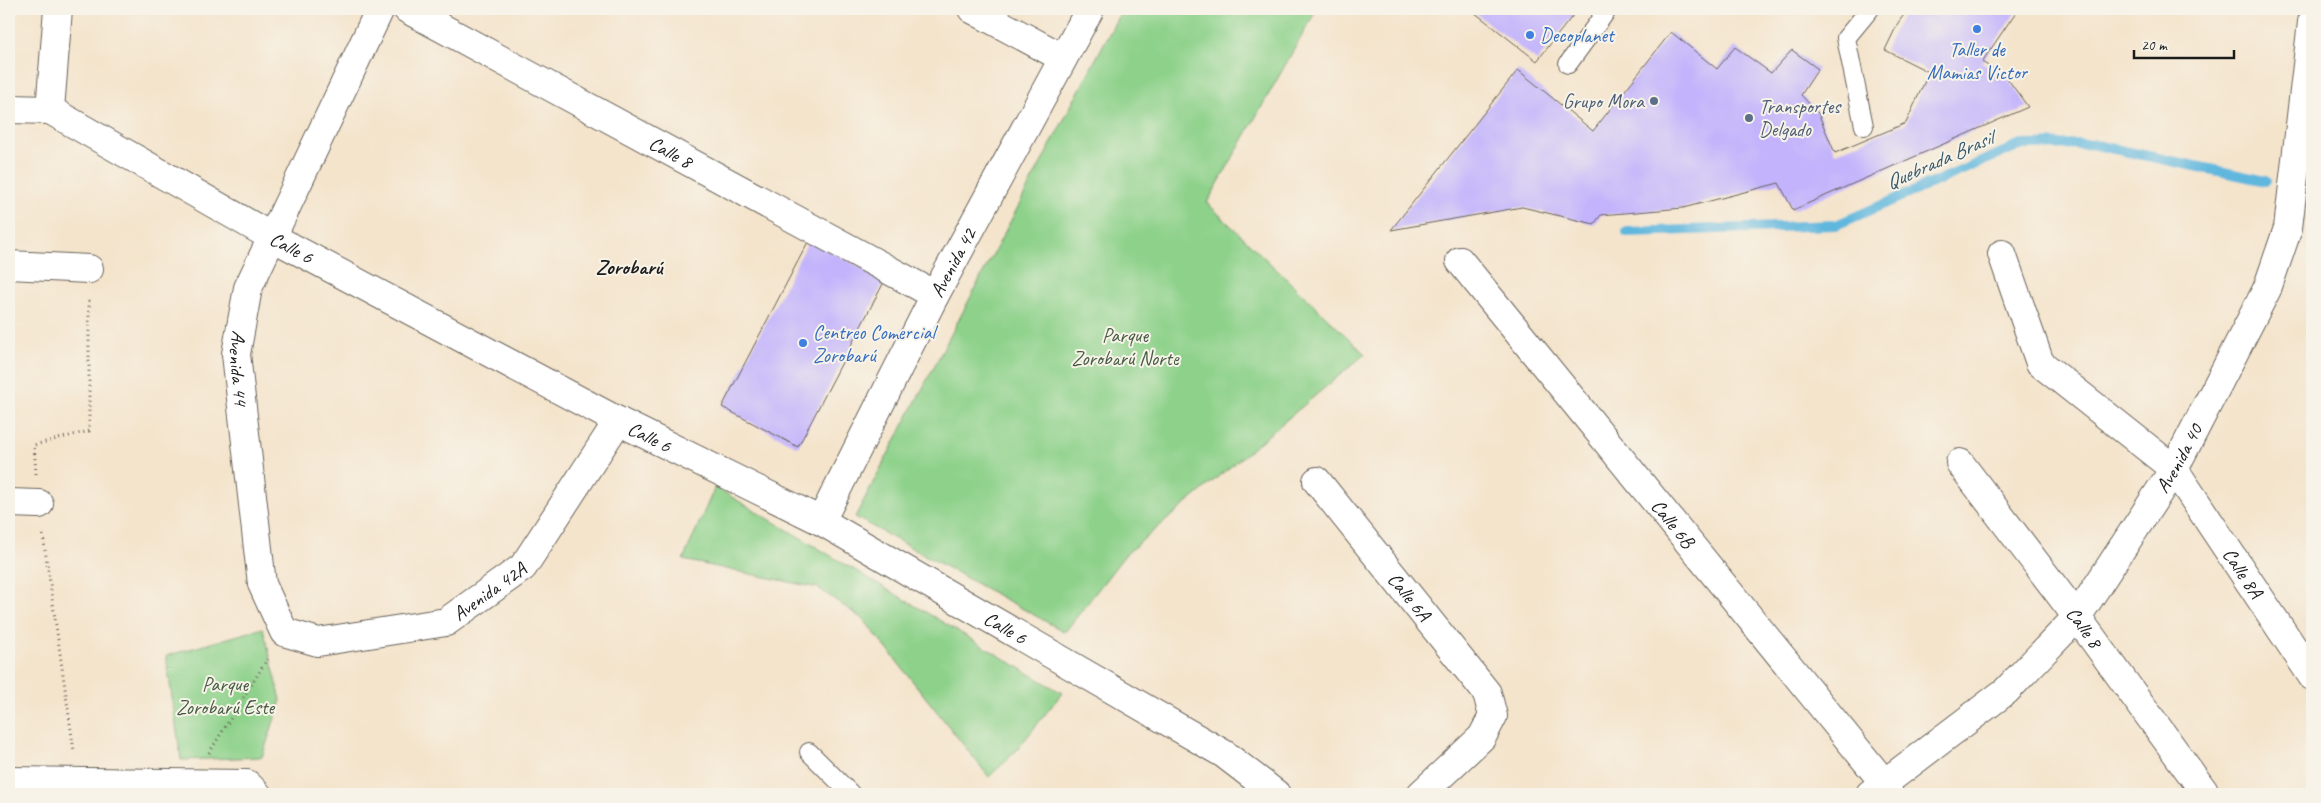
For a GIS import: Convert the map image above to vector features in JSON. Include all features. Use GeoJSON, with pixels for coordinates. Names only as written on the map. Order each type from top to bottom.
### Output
{"type":"FeatureCollection","features":[{"type":"Feature","properties":{"kind":"street"},"geometry":{"type":"LineString","coordinates":[[50,110],[58,9]]}},
{"type":"Feature","properties":{"kind":"street","name":"Avenida 44"},"geometry":{"type":"LineString","coordinates":[[284,632],[262,584],[236,354],[248,288],[380,9]]}},
{"type":"Feature","properties":{"kind":"street","name":"Calle 8"},"geometry":{"type":"LineString","coordinates":[[407,9],[935,295]]}},
{"type":"Feature","properties":{"kind":"street"},"geometry":{"type":"LineString","coordinates":[[972,9],[1063,58]]}},
{"type":"Feature","properties":{"kind":"street","name":"Avenida 42"},"geometry":{"type":"LineString","coordinates":[[821,521],[935,295],[1090,9]]}},
{"type":"Feature","properties":{"kind":"street","name":"Avenida 40"},"geometry":{"type":"LineString","coordinates":[[1881,791],[2006,691],[2077,617],[2174,469],[2267,289],[2288,228],[2312,22]]}},
{"type":"Feature","properties":{"kind":"street","name":"Calle 6"},"geometry":{"type":"LineString","coordinates":[[9,109],[50,110],[272,237],[618,421],[821,521],[1224,754],[1276,794]]}},
{"type":"Feature","properties":{"kind":"street","name":"Calle 8A"},"geometry":{"type":"LineString","coordinates":[[2002,254],[2040,363],[2174,469],[2312,676]]}},
{"type":"Feature","properties":{"kind":"street","name":"Calle 6B"},"geometry":{"type":"LineString","coordinates":[[1460,261],[1881,791]]}},
{"type":"Feature","properties":{"kind":"street"},"geometry":{"type":"LineString","coordinates":[[9,265],[88,269]]}},
{"type":"Feature","properties":{"kind":"street","name":"Avenida 42A"},"geometry":{"type":"LineString","coordinates":[[284,632],[318,642],[446,622],[523,567],[618,421]]}},
{"type":"Feature","properties":{"kind":"street","name":"Calle 8"},"geometry":{"type":"LineString","coordinates":[[1960,463],[2077,617],[2206,794]]}},
{"type":"Feature","properties":{"kind":"street","name":"Calle 6A"},"geometry":{"type":"LineString","coordinates":[[1317,481],[1487,693],[1493,716],[1482,737],[1421,794]]}},
{"type":"Feature","properties":{"kind":"street"},"geometry":{"type":"LineString","coordinates":[[9,503],[39,504]]}},
{"type":"Feature","properties":{"kind":"street"},"geometry":{"type":"LineString","coordinates":[[9,781],[247,784],[257,794]]}},
{"type":"Feature","properties":{"kind":"lane"},"geometry":{"type":"LineString","coordinates":[[1568,64],[1608,9]]}},
{"type":"Feature","properties":{"kind":"lane"},"geometry":{"type":"LineString","coordinates":[[1864,126],[1846,38],[1870,9]]}},
{"type":"Feature","properties":{"kind":"lane"},"geometry":{"type":"LineString","coordinates":[[809,752],[851,794]]}},
{"type":"Feature","properties":{"kind":"path"},"geometry":{"type":"LineString","coordinates":[[190,784],[284,632]]}},
{"type":"Feature","properties":{"kind":"green space","name":"Parque Zorobarú Norte"},"geometry":{"type":"Polygon","coordinates":[[[1122,9],[1317,9],[1207,203],[1365,354],[1125,555],[1065,632],[855,517],[1122,9]]]}},
{"type":"Feature","properties":{"kind":"green space"},"geometry":{"type":"Polygon","coordinates":[[[715,487],[1062,693],[1016,751],[989,777],[864,620],[818,588],[683,560],[715,487]]]}},
{"type":"Feature","properties":{"kind":"green space","name":"Parque Zorobarú Este"},"geometry":{"type":"Polygon","coordinates":[[[263,628],[281,700],[262,757],[181,760],[166,656],[263,628]]]}},
{"type":"Feature","properties":{"kind":"building","name":"Decoplanet"},"geometry":{"type":"Polygon","coordinates":[[[1470,9],[1578,9],[1537,61],[1470,9]]]}},
{"type":"Feature","properties":{"kind":"building"},"geometry":{"type":"Polygon","coordinates":[[[1908,9],[2018,9],[1982,62],[2007,78],[2028,107],[1793,210],[1779,183],[1683,208],[1601,215],[1594,224],[1522,207],[1391,230],[1518,70],[1593,131],[1671,32],[1717,69],[1735,47],[1771,73],[1792,50],[1818,69],[1801,95],[1818,113],[1835,153],[1906,123],[1929,72],[1885,50],[1898,23],[1908,9]]]}},
{"type":"Feature","properties":{"kind":"building","name":"Centreo Comercial Zorobarú"},"geometry":{"type":"Polygon","coordinates":[[[809,240],[885,280],[798,447],[722,407],[809,240]]]}},
{"type":"Feature","properties":{"kind":"waterway","name":"Quebrada Brasil"},"geometry":{"type":"LineString","coordinates":[[1627,232],[1836,225],[2020,145],[2091,144],[2266,181]]}},
{"type":"Feature","properties":{"kind":"place","name":"Taller de Mamias Victor"},"geometry":{"type":"Point","coordinates":[1977,29]}},
{"type":"Feature","properties":{"kind":"place","name":"Decoplanet"},"geometry":{"type":"Point","coordinates":[1530,35]}},
{"type":"Feature","properties":{"kind":"place","name":"Grupo Mora"},"geometry":{"type":"Point","coordinates":[1654,101]}},
{"type":"Feature","properties":{"kind":"place","name":"Transportes Delgado"},"geometry":{"type":"Point","coordinates":[1749,118]}},
{"type":"Feature","properties":{"kind":"place","name":"Centreo Comercial Zorobarú"},"geometry":{"type":"Point","coordinates":[803,343]}},
{"type":"Feature","properties":{"kind":"district","name":"Zorobarú"},"geometry":{"type":"Point","coordinates":[629,267]}}]}
